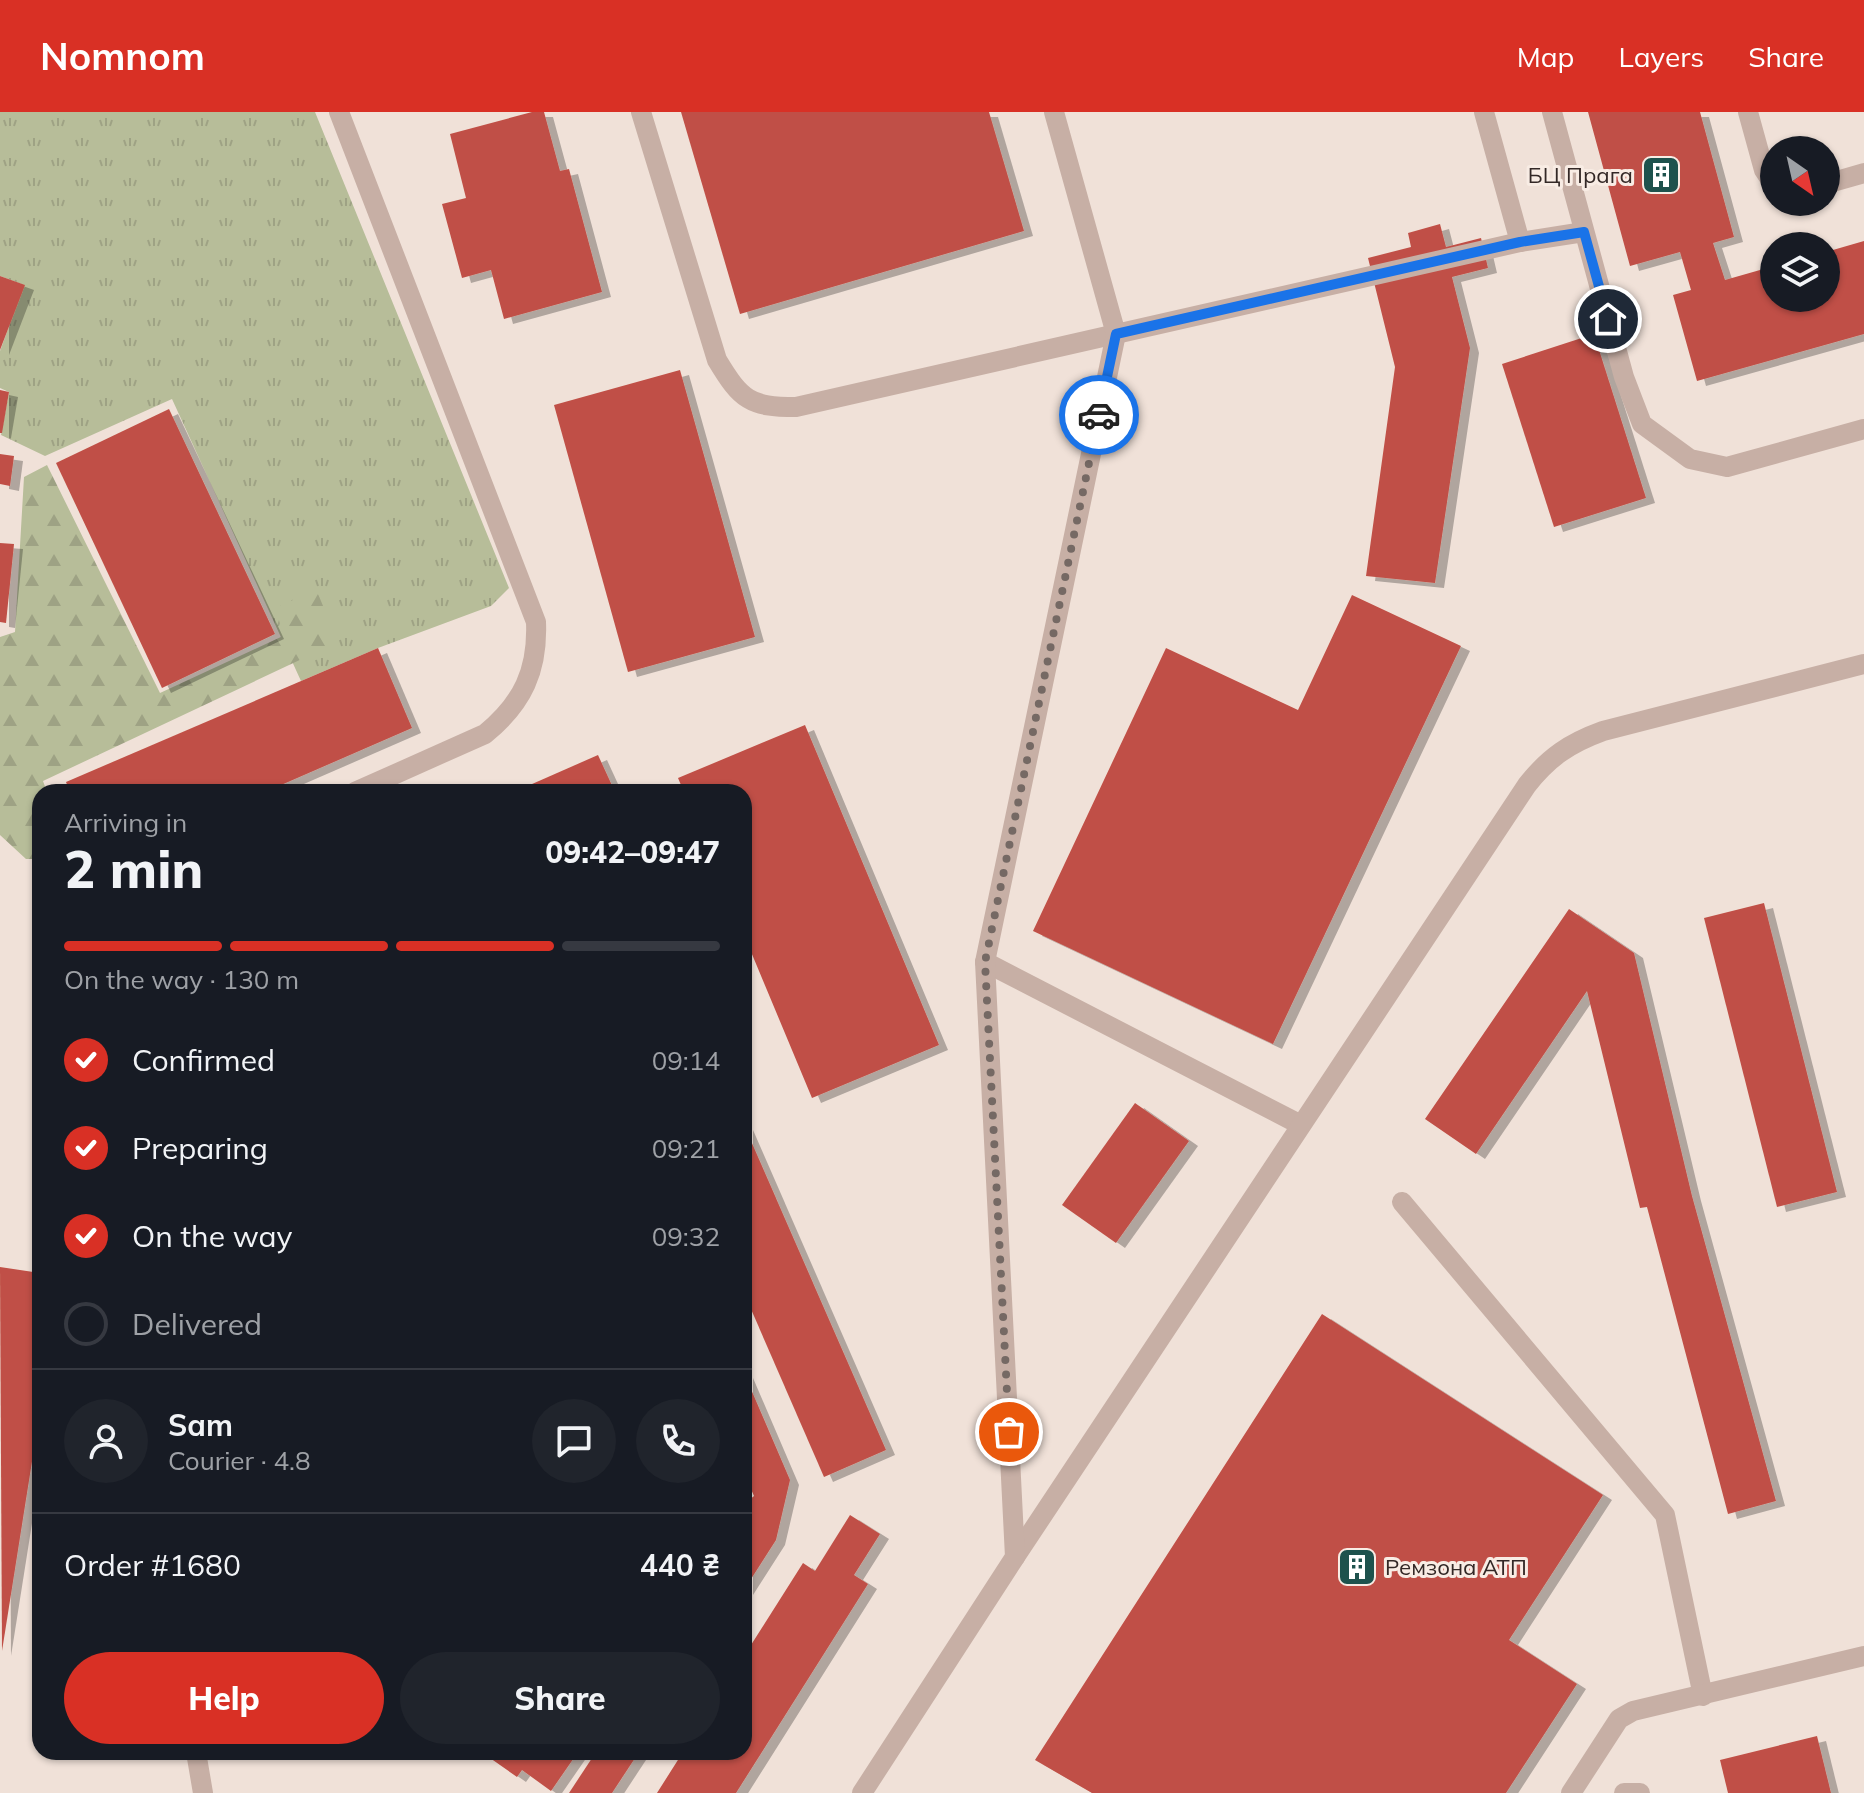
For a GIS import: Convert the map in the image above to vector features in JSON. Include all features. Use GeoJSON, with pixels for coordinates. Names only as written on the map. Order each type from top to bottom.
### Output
{"type":"FeatureCollection","features":[{"type":"Feature","properties":{"kind":"street"},"geometry":{"type":"LineString","coordinates":[[339,112],[536,622],[537,633],[537,656],[522,693],[503,719],[485,734],[373,784]]}},
{"type":"Feature","properties":{"kind":"street"},"geometry":{"type":"LineString","coordinates":[[641,112],[717,360],[734,389],[763,407],[796,407],[1520,242],[1584,232]]}},
{"type":"Feature","properties":{"kind":"street"},"geometry":{"type":"LineString","coordinates":[[1015,1557],[985,962],[1116,334],[1054,112]]}},
{"type":"Feature","properties":{"kind":"street"},"geometry":{"type":"LineString","coordinates":[[1484,112],[1520,242]]}},
{"type":"Feature","properties":{"kind":"street"},"geometry":{"type":"LineString","coordinates":[[1552,112],[1624,377],[1642,424],[1690,459],[1727,467],[1864,429]]}},
{"type":"Feature","properties":{"kind":"street"},"geometry":{"type":"LineString","coordinates":[[1748,112],[1760,156]]}},
{"type":"Feature","properties":{"kind":"street"},"geometry":{"type":"LineString","coordinates":[[1840,180],[1864,173]]}},
{"type":"Feature","properties":{"kind":"street"},"geometry":{"type":"LineString","coordinates":[[862,1793],[1301,1125],[1547,759],[1574,741],[1603,731],[1864,664]]}},
{"type":"Feature","properties":{"kind":"street"},"geometry":{"type":"LineString","coordinates":[[985,962],[1301,1125]]}},
{"type":"Feature","properties":{"kind":"street"},"geometry":{"type":"LineString","coordinates":[[1402,1202],[1665,1515],[1703,1696]]}},
{"type":"Feature","properties":{"kind":"street"},"geometry":{"type":"LineString","coordinates":[[1571,1793],[1619,1719],[1633,1711],[1864,1656]]}},
{"type":"Feature","properties":{"kind":"street"},"geometry":{"type":"LineString","coordinates":[[197,1760],[203,1793]]}},
{"type":"Feature","properties":{"kind":"street"},"geometry":{"type":"LineString","coordinates":[[1624,1793],[1640,1793]]}},
{"type":"Feature","properties":{"kind":"green space"},"geometry":{"type":"Polygon","coordinates":[[[0,112],[315,112],[509,588],[491,606],[378,648],[301,681],[172,399],[45,456],[1,435],[9,392],[0,388],[0,351],[24,285],[0,276],[0,112]]]}},
{"type":"Feature","properties":{"kind":"green space"},"geometry":{"type":"Polygon","coordinates":[[[47,465],[160,693],[283,636],[276,608],[316,589],[338,642],[43,781],[44,784],[32,784],[32,859],[26,859],[0,835],[0,637],[15,632],[24,477],[47,465]]]}},
{"type":"Feature","properties":{"kind":"building"},"geometry":{"type":"Polygon","coordinates":[[[532,112],[544,112],[560,171],[569,169],[602,292],[504,319],[491,270],[462,278],[442,204],[466,198],[450,134],[532,112]]]}},
{"type":"Feature","properties":{"kind":"building"},"geometry":{"type":"Polygon","coordinates":[[[681,112],[989,112],[1024,231],[740,314],[681,112]]]}},
{"type":"Feature","properties":{"kind":"building"},"geometry":{"type":"Polygon","coordinates":[[[1588,112],[1700,112],[1734,237],[1713,243],[1725,280],[1760,270],[1760,312],[1840,312],[1840,248],[1864,241],[1864,334],[1697,381],[1673,295],[1691,290],[1680,252],[1630,266],[1588,112]]]}},
{"type":"Feature","properties":{"kind":"building"},"geometry":{"type":"Polygon","coordinates":[[[1440,224],[1446,247],[1481,238],[1488,268],[1452,277],[1470,348],[1435,583],[1366,576],[1395,367],[1368,258],[1411,247],[1408,233],[1440,224]]]}},
{"type":"Feature","properties":{"kind":"building"},"geometry":{"type":"Polygon","coordinates":[[[0,276],[25,285],[0,350],[0,276]]]}},
{"type":"Feature","properties":{"kind":"building"},"geometry":{"type":"Polygon","coordinates":[[[1594,334],[1646,498],[1554,527],[1502,364],[1594,334]]]}},
{"type":"Feature","properties":{"kind":"building"},"geometry":{"type":"Polygon","coordinates":[[[680,370],[755,637],[628,672],[554,405],[680,370]]]}},
{"type":"Feature","properties":{"kind":"building"},"geometry":{"type":"Polygon","coordinates":[[[0,390],[9,392],[2,433],[0,433],[0,390]]]}},
{"type":"Feature","properties":{"kind":"building"},"geometry":{"type":"Polygon","coordinates":[[[169,409],[275,634],[162,688],[56,463],[169,409]]]}},
{"type":"Feature","properties":{"kind":"building"},"geometry":{"type":"Polygon","coordinates":[[[0,454],[14,456],[10,486],[0,484],[0,454]]]}},
{"type":"Feature","properties":{"kind":"building"},"geometry":{"type":"Polygon","coordinates":[[[0,543],[14,544],[6,623],[0,622],[0,543]]]}},
{"type":"Feature","properties":{"kind":"building"},"geometry":{"type":"Polygon","coordinates":[[[1352,595],[1461,646],[1273,1044],[1033,931],[1166,648],[1298,710],[1352,595]]]}},
{"type":"Feature","properties":{"kind":"building"},"geometry":{"type":"Polygon","coordinates":[[[378,648],[412,728],[283,784],[66,782],[378,648]]]}},
{"type":"Feature","properties":{"kind":"building"},"geometry":{"type":"Polygon","coordinates":[[[805,725],[939,1045],[812,1098],[752,954],[752,784],[681,784],[678,778],[805,725]]]}},
{"type":"Feature","properties":{"kind":"building"},"geometry":{"type":"Polygon","coordinates":[[[598,755],[611,784],[532,784],[598,755]]]}},
{"type":"Feature","properties":{"kind":"building"},"geometry":{"type":"Polygon","coordinates":[[[1764,903],[1837,1192],[1777,1207],[1704,918],[1764,903]]]}},
{"type":"Feature","properties":{"kind":"building"},"geometry":{"type":"Polygon","coordinates":[[[1569,909],[1634,953],[1692,1196],[1776,1501],[1728,1514],[1647,1207],[1640,1208],[1587,991],[1476,1154],[1425,1119],[1569,909]]]}},
{"type":"Feature","properties":{"kind":"building"},"geometry":{"type":"Polygon","coordinates":[[[1135,1103],[1189,1141],[1116,1243],[1062,1205],[1135,1103]]]}},
{"type":"Feature","properties":{"kind":"building"},"geometry":{"type":"Polygon","coordinates":[[[752,1143],[886,1450],[824,1477],[752,1311],[752,1143]]]}},
{"type":"Feature","properties":{"kind":"building"},"geometry":{"type":"Polygon","coordinates":[[[0,1267],[32,1272],[32,1462],[2,1651],[0,1267]]]}},
{"type":"Feature","properties":{"kind":"building","name":"Ремзона АТП"},"geometry":{"type":"Polygon","coordinates":[[[1322,1314],[1603,1495],[1509,1640],[1577,1684],[1506,1793],[1092,1793],[1035,1760],[1322,1314]]]}},
{"type":"Feature","properties":{"kind":"building"},"geometry":{"type":"Polygon","coordinates":[[[752,1392],[790,1480],[776,1540],[752,1578],[752,1392]]]}},
{"type":"Feature","properties":{"kind":"building"},"geometry":{"type":"Polygon","coordinates":[[[850,1515],[880,1534],[854,1575],[868,1584],[736,1793],[657,1793],[678,1760],[752,1760],[752,1643],[803,1563],[815,1571],[850,1515]]]}},
{"type":"Feature","properties":{"kind":"building"},"geometry":{"type":"Polygon","coordinates":[[[1817,1736],[1831,1793],[1728,1793],[1720,1760],[1817,1736]]]}},
{"type":"Feature","properties":{"kind":"building"},"geometry":{"type":"Polygon","coordinates":[[[493,1760],[572,1760],[551,1791],[522,1770],[517,1777],[493,1760]]]}},
{"type":"Feature","properties":{"kind":"building"},"geometry":{"type":"Polygon","coordinates":[[[591,1760],[634,1760],[612,1793],[569,1793],[591,1760]]]}},
{"type":"Feature","properties":{"kind":"way so far"},"geometry":{"type":"LineString","coordinates":[[1009,1432],[985,962],[1099,415]]}},
{"type":"Feature","properties":{"kind":"place","name":"БЦ Прага"},"geometry":{"type":"Point","coordinates":[1661,175]}},
{"type":"Feature","properties":{"kind":"place","name":"Ремзона АТП"},"geometry":{"type":"Point","coordinates":[1357,1567]}},
{"type":"Feature","properties":{"kind":"route"},"geometry":{"type":"LineString","coordinates":[[1099,415],[1116,334],[1520,242],[1584,232],[1608,319]]}}]}
